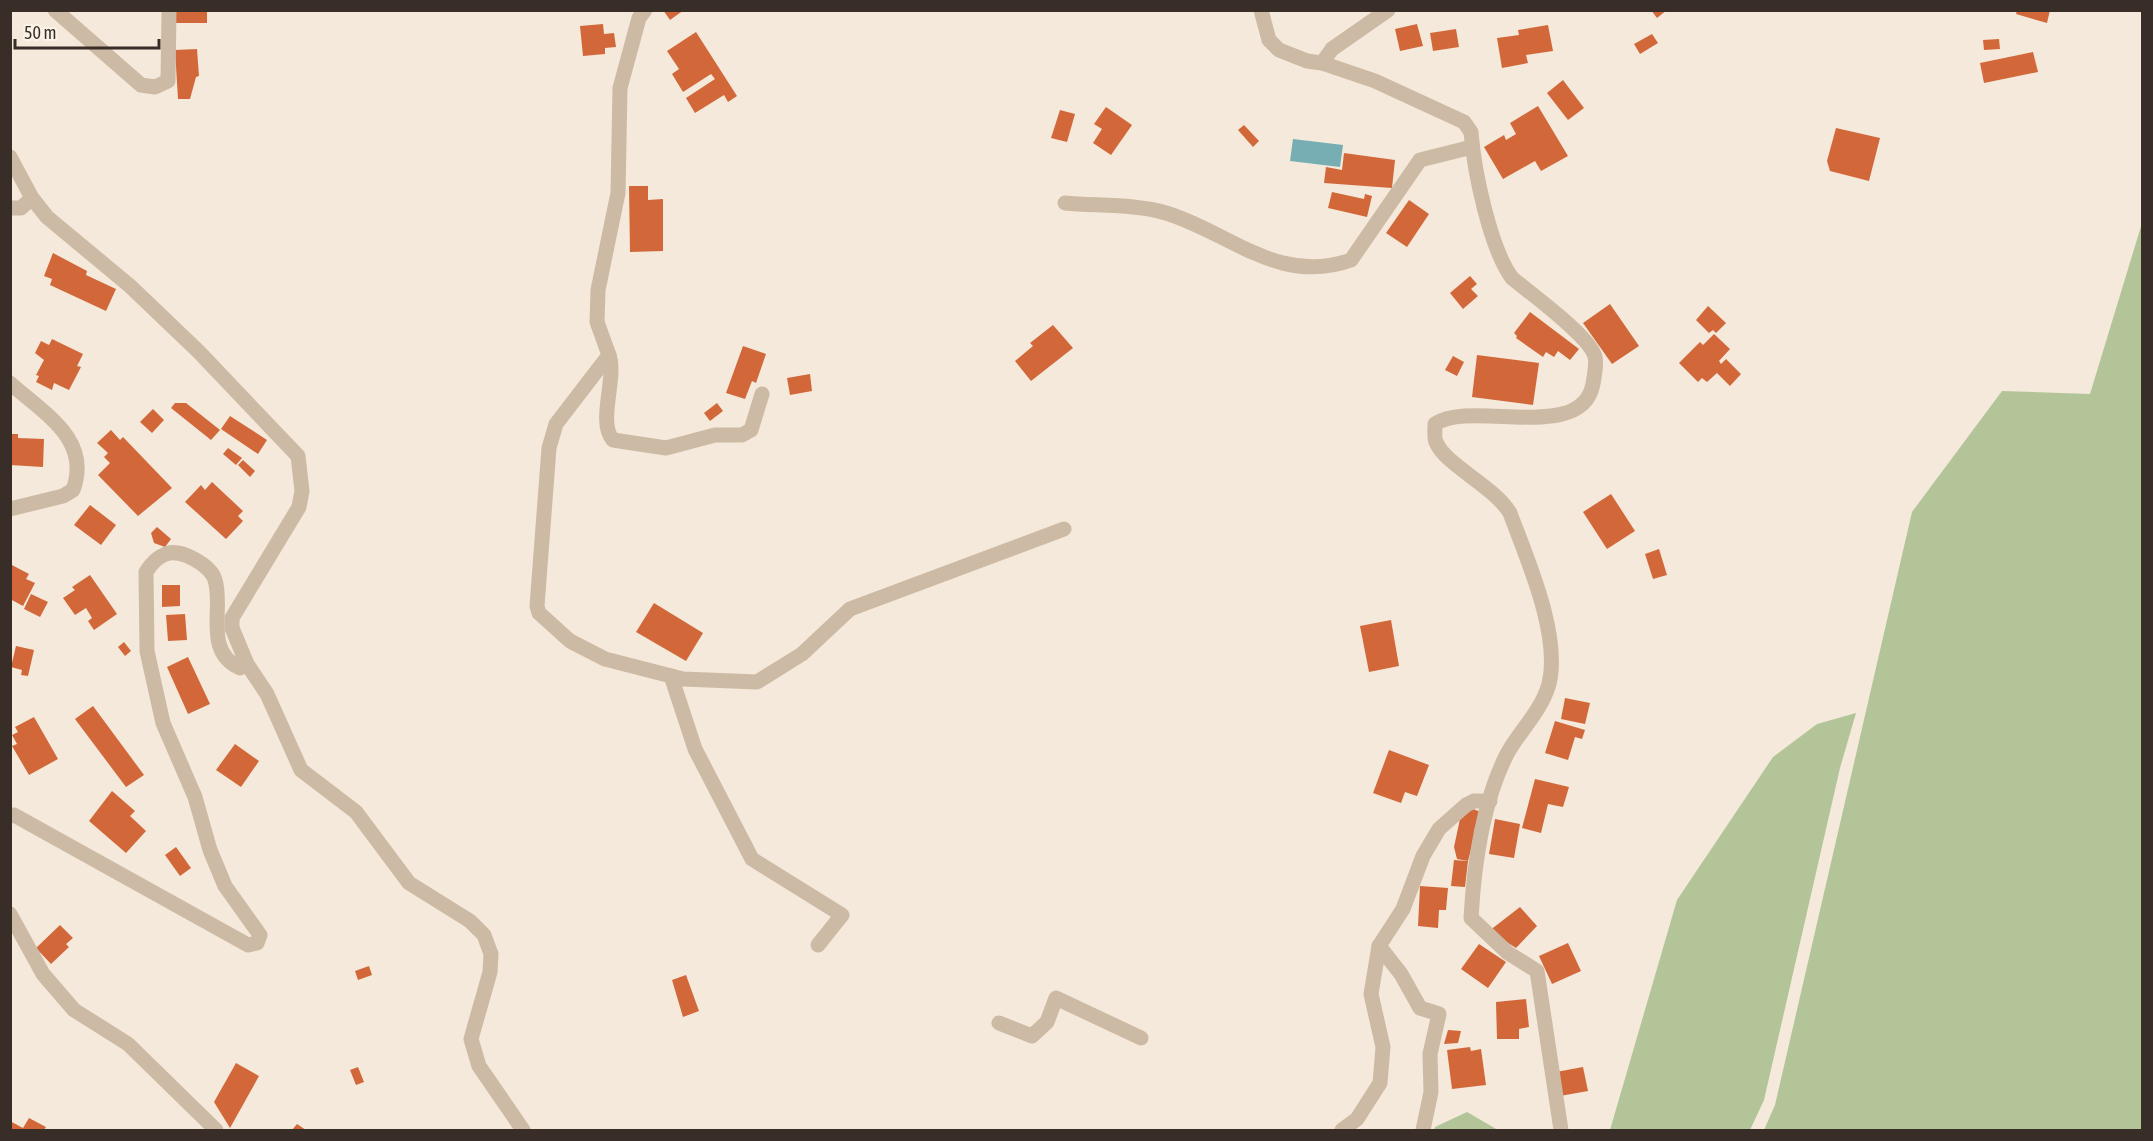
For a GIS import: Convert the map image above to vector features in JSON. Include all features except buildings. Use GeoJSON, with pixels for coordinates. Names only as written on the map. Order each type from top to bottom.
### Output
{"type":"FeatureCollection","features":[{"type":"Feature","properties":{"kind":"street"},"geometry":{"type":"LineString","coordinates":[[55,10],[141,86],[154,87],[168,81],[169,10]]}},
{"type":"Feature","properties":{"kind":"street"},"geometry":{"type":"LineString","coordinates":[[645,10],[639,18],[620,88],[618,193],[598,290],[597,322],[613,366],[606,422],[614,440],[666,448],[715,435],[742,435],[751,430],[762,394]]}},
{"type":"Feature","properties":{"kind":"street"},"geometry":{"type":"LineString","coordinates":[[1261,10],[1269,40],[1279,50],[1307,62],[1322,63],[1375,81],[1464,122],[1471,132],[1472,147],[1487,216],[1506,269],[1512,278],[1588,342],[1595,357],[1593,387],[1580,408],[1559,415],[1453,416],[1436,424],[1435,442],[1446,456],[1501,498],[1510,513],[1549,634],[1549,683],[1540,708],[1508,753],[1490,801],[1473,874],[1471,918],[1508,953],[1537,971],[1561,1131]]}},
{"type":"Feature","properties":{"kind":"street"},"geometry":{"type":"LineString","coordinates":[[1322,63],[1332,49],[1388,10]]}},
{"type":"Feature","properties":{"kind":"street"},"geometry":{"type":"LineString","coordinates":[[1065,203],[1166,213],[1266,260],[1323,267],[1351,260],[1420,160],[1472,147]]}},
{"type":"Feature","properties":{"kind":"street"},"geometry":{"type":"LineString","coordinates":[[10,157],[32,198],[55,224],[130,286],[199,352],[298,456],[302,491],[299,507],[232,618],[232,628],[247,664],[267,694],[301,770],[356,812],[409,884],[470,921],[484,935],[491,954],[490,972],[471,1039],[479,1066],[523,1131]]}},
{"type":"Feature","properties":{"kind":"street"},"geometry":{"type":"LineString","coordinates":[[10,208],[21,208],[32,198]]}},
{"type":"Feature","properties":{"kind":"street"},"geometry":{"type":"LineString","coordinates":[[609,355],[556,424],[549,448],[537,606],[539,613],[570,641],[605,659],[682,679],[757,682],[802,654],[850,609],[1064,529]]}},
{"type":"Feature","properties":{"kind":"street"},"geometry":{"type":"LineString","coordinates":[[10,383],[68,436],[79,460],[73,490],[63,496],[10,509]]}},
{"type":"Feature","properties":{"kind":"street"},"geometry":{"type":"LineString","coordinates":[[10,816],[14,815],[248,945],[257,943],[260,935],[225,886],[210,850],[195,797],[163,723],[147,651],[146,573],[151,563],[167,553],[180,554],[205,566],[215,579],[216,633],[226,657],[240,668],[247,664]]}},
{"type":"Feature","properties":{"kind":"street"},"geometry":{"type":"LineString","coordinates":[[671,676],[695,749],[752,859],[842,915],[818,945]]}},
{"type":"Feature","properties":{"kind":"street"},"geometry":{"type":"LineString","coordinates":[[1342,1131],[1357,1119],[1380,1083],[1383,1047],[1371,994],[1379,946],[1403,909],[1419,865],[1439,829],[1466,804],[1474,801],[1490,801]]}},
{"type":"Feature","properties":{"kind":"street"},"geometry":{"type":"LineString","coordinates":[[10,914],[43,974],[74,1010],[128,1044],[216,1131]]}},
{"type":"Feature","properties":{"kind":"street"},"geometry":{"type":"LineString","coordinates":[[1379,946],[1401,974],[1420,1008],[1439,1014],[1430,1054],[1431,1092],[1423,1131]]}},
{"type":"Feature","properties":{"kind":"street"},"geometry":{"type":"LineString","coordinates":[[999,1023],[1032,1036],[1047,1022],[1056,998],[1141,1038]]}},
{"type":"Feature","properties":{"kind":"green space"},"geometry":{"type":"Polygon","coordinates":[[[2142,223],[2142,1130],[1764,1130],[1775,1105],[1912,512],[2002,391],[2090,394],[2142,223]]]}},
{"type":"Feature","properties":{"kind":"green space"},"geometry":{"type":"Polygon","coordinates":[[[1856,713],[1840,768],[1764,1100],[1750,1130],[1610,1130],[1677,900],[1773,757],[1817,724],[1856,713]]]}},
{"type":"Feature","properties":{"kind":"green space"},"geometry":{"type":"Polygon","coordinates":[[[1467,1112],[1498,1130],[1434,1130],[1435,1127],[1467,1112]]]}},
{"type":"Feature","properties":{"kind":"water"},"geometry":{"type":"Polygon","coordinates":[[[1293,139],[1343,145],[1340,167],[1290,161],[1293,139]]]}}]}
